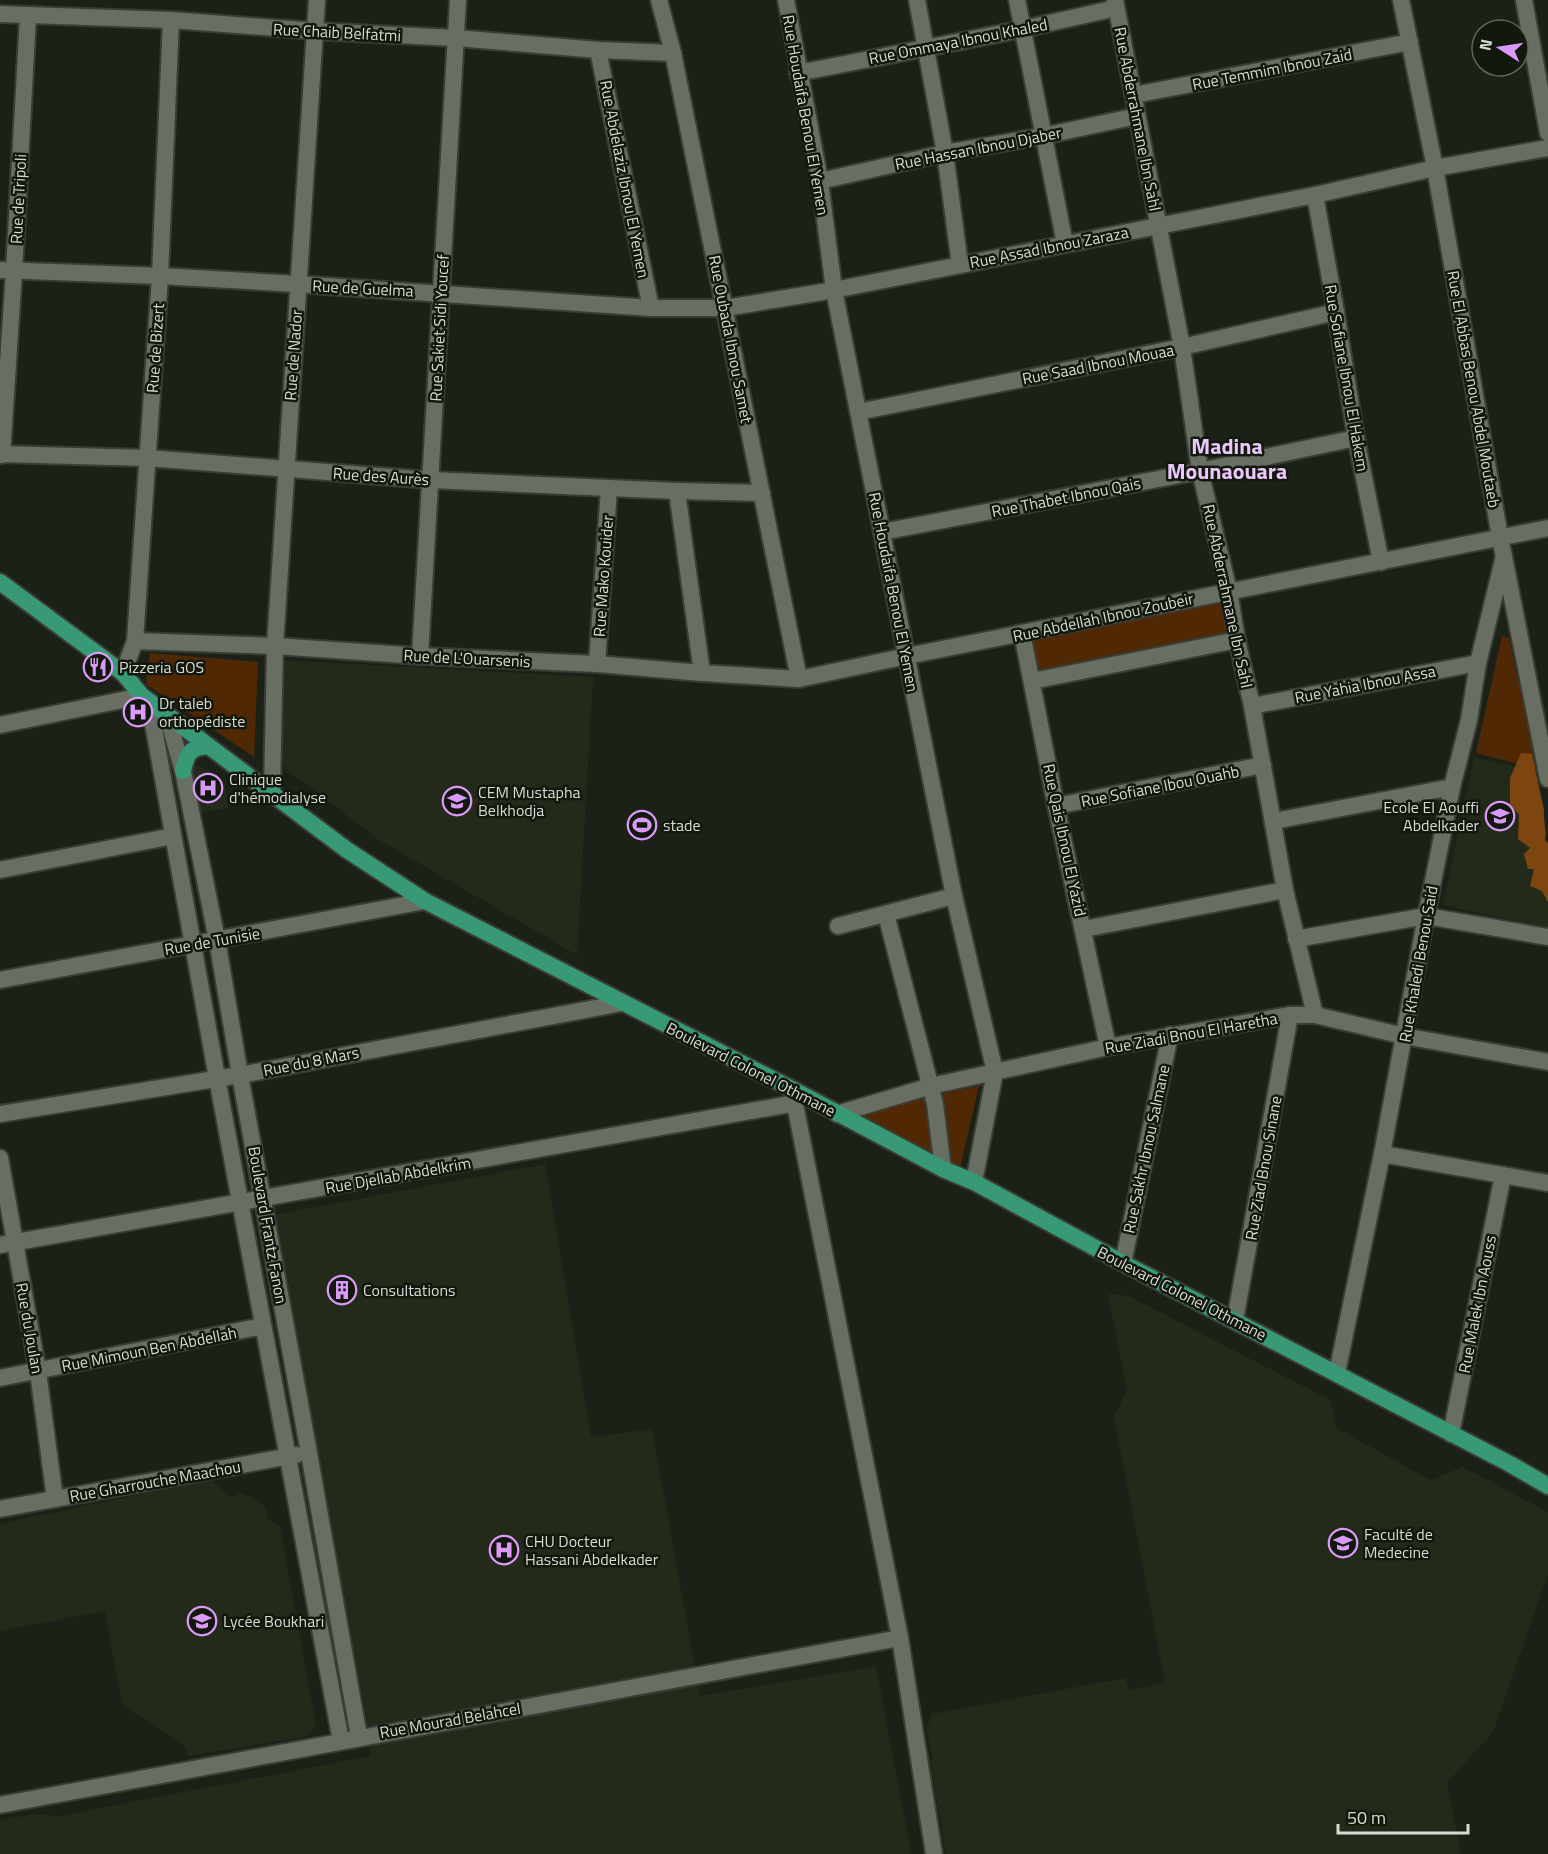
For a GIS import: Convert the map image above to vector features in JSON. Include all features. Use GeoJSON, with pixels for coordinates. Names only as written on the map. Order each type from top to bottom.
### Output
{"type":"FeatureCollection","features":[{"type":"Feature","properties":{"kind":"main road","name":"Boulevard Colonel Othmane"},"geometry":{"type":"LineString","coordinates":[[0,582],[123,673],[146,698],[208,746],[347,850],[425,902],[622,1003],[794,1096],[837,1114],[943,1169],[974,1182],[1123,1263],[1337,1373],[1548,1486]]}},
{"type":"Feature","properties":{"kind":"main road"},"geometry":{"type":"LineString","coordinates":[[183,771],[186,757],[192,750],[208,746]]}},
{"type":"Feature","properties":{"kind":"street","name":"Rue de Nador"},"geometry":{"type":"LineString","coordinates":[[272,794],[275,646],[285,469],[317,0]]}},
{"type":"Feature","properties":{"kind":"street","name":"Rue Sakiet Sidi Youcef"},"geometry":{"type":"LineString","coordinates":[[420,656],[458,0]]}},
{"type":"Feature","properties":{"kind":"street","name":"Rue Oubada Ibnou Samet"},"geometry":{"type":"LineString","coordinates":[[659,0],[674,53],[799,679]]}},
{"type":"Feature","properties":{"kind":"street","name":"Rue Houdaifa Benou El Yemen"},"geometry":{"type":"LineString","coordinates":[[786,0],[820,181],[834,290],[954,896],[995,1072],[974,1182]]}},
{"type":"Feature","properties":{"kind":"street"},"geometry":{"type":"LineString","coordinates":[[917,0],[945,153],[960,265]]}},
{"type":"Feature","properties":{"kind":"street"},"geometry":{"type":"LineString","coordinates":[[1017,0],[1065,244]]}},
{"type":"Feature","properties":{"kind":"street","name":"Rue El Abbas Benou Abdel Moutaeb"},"geometry":{"type":"LineString","coordinates":[[1401,0],[1435,168],[1500,537],[1548,779]]}},
{"type":"Feature","properties":{"kind":"street"},"geometry":{"type":"LineString","coordinates":[[1524,0],[1539,72],[1548,133]]}},
{"type":"Feature","properties":{"kind":"street","name":"Rue Ommaya Ibnou Khaled"},"geometry":{"type":"LineString","coordinates":[[798,73],[1023,29],[1116,4]]}},
{"type":"Feature","properties":{"kind":"street","name":"Rue Abderrahmane Ibn Sahl"},"geometry":{"type":"LineString","coordinates":[[1116,4],[1182,347],[1200,471],[1229,591],[1274,821],[1285,890],[1314,1015]]}},
{"type":"Feature","properties":{"kind":"street","name":"Rue Chaib Belfatmi"},"geometry":{"type":"LineString","coordinates":[[0,14],[171,20],[315,32],[456,38],[598,50],[674,53]]}},
{"type":"Feature","properties":{"kind":"street","name":"Rue de Tripoli"},"geometry":{"type":"LineString","coordinates":[[1,454],[7,270],[28,16]]}},
{"type":"Feature","properties":{"kind":"street","name":"Rue de Bizert"},"geometry":{"type":"LineString","coordinates":[[123,673],[135,641],[160,276],[171,20]]}},
{"type":"Feature","properties":{"kind":"street","name":"Rue Temmim Ibnou Zaid"},"geometry":{"type":"LineString","coordinates":[[1134,95],[1410,42]]}},
{"type":"Feature","properties":{"kind":"street","name":"Rue Abdelaziz Ibnou El Yemen"},"geometry":{"type":"LineString","coordinates":[[598,50],[651,308]]}},
{"type":"Feature","properties":{"kind":"street","name":"Rue Hassan Ibnou Djaber"},"geometry":{"type":"LineString","coordinates":[[820,181],[945,153],[1137,116]]}},
{"type":"Feature","properties":{"kind":"street","name":"Rue Assad Ibnou Zaraza"},"geometry":{"type":"LineString","coordinates":[[725,308],[834,290],[1315,195],[1435,168],[1548,148]]}},
{"type":"Feature","properties":{"kind":"street","name":"Rue Sofiane Ibnou El Hakem"},"geometry":{"type":"LineString","coordinates":[[1315,195],[1356,438],[1381,562]]}},
{"type":"Feature","properties":{"kind":"street","name":"Rue de Guelma"},"geometry":{"type":"LineString","coordinates":[[7,270],[441,292],[651,308],[725,308]]}},
{"type":"Feature","properties":{"kind":"street","name":"Rue Saad Ibnou Mouaa"},"geometry":{"type":"LineString","coordinates":[[858,412],[1182,347],[1336,312]]}},
{"type":"Feature","properties":{"kind":"street","name":"Rue Thabet Ibnou Qais"},"geometry":{"type":"LineString","coordinates":[[882,532],[1200,471],[1356,438]]}},
{"type":"Feature","properties":{"kind":"street","name":"Rue des Aurès"},"geometry":{"type":"LineString","coordinates":[[1,454],[147,458],[430,480],[762,493]]}},
{"type":"Feature","properties":{"kind":"street","name":"Rue Mako Kouider"},"geometry":{"type":"LineString","coordinates":[[597,664],[609,488]]}},
{"type":"Feature","properties":{"kind":"street"},"geometry":{"type":"LineString","coordinates":[[677,491],[702,673]]}},
{"type":"Feature","properties":{"kind":"street","name":"Rue Abdellah Ibnou Zoubeir"},"geometry":{"type":"LineString","coordinates":[[799,679],[1548,528]]}},
{"type":"Feature","properties":{"kind":"street","name":"Rue Khaledi Benou Said"},"geometry":{"type":"LineString","coordinates":[[1337,1373],[1382,1154],[1452,787],[1469,720],[1478,663],[1504,556]]}},
{"type":"Feature","properties":{"kind":"street","name":"Rue Qais Ibnou El Yazid"},"geometry":{"type":"LineString","coordinates":[[1022,633],[1056,806],[1108,1047]]}},
{"type":"Feature","properties":{"kind":"street"},"geometry":{"type":"LineString","coordinates":[[1032,681],[1237,640]]}},
{"type":"Feature","properties":{"kind":"street","name":"Rue de L'Ouarsenis"},"geometry":{"type":"LineString","coordinates":[[135,641],[275,646],[420,656],[597,664],[799,679]]}},
{"type":"Feature","properties":{"kind":"street","name":"Rue Yahia Ibnou Assa"},"geometry":{"type":"LineString","coordinates":[[1252,706],[1478,663]]}},
{"type":"Feature","properties":{"kind":"street"},"geometry":{"type":"LineString","coordinates":[[0,725],[146,698],[194,944],[341,1741]]}},
{"type":"Feature","properties":{"kind":"street","name":"Boulevard Frantz Fanon"},"geometry":{"type":"LineString","coordinates":[[167,715],[183,771],[217,940],[359,1737]]}},
{"type":"Feature","properties":{"kind":"street","name":"Rue Sofiane Ibou Ouahb"},"geometry":{"type":"LineString","coordinates":[[1056,806],[1263,765]]}},
{"type":"Feature","properties":{"kind":"street"},"geometry":{"type":"LineString","coordinates":[[1274,821],[1452,787]]}},
{"type":"Feature","properties":{"kind":"street"},"geometry":{"type":"LineString","coordinates":[[0,870],[173,836]]}},
{"type":"Feature","properties":{"kind":"street"},"geometry":{"type":"LineString","coordinates":[[1084,929],[1285,890]]}},
{"type":"Feature","properties":{"kind":"street"},"geometry":{"type":"LineString","coordinates":[[838,926],[954,896]]}},
{"type":"Feature","properties":{"kind":"street","name":"Rue de Tunisie"},"geometry":{"type":"LineString","coordinates":[[0,980],[425,902]]}},
{"type":"Feature","properties":{"kind":"street"},"geometry":{"type":"LineString","coordinates":[[886,914],[931,1086],[943,1169]]}},
{"type":"Feature","properties":{"kind":"street"},"geometry":{"type":"LineString","coordinates":[[1296,939],[1426,916],[1548,937]]}},
{"type":"Feature","properties":{"kind":"street","name":"Rue du 8 Mars"},"geometry":{"type":"LineString","coordinates":[[0,1114],[240,1075],[622,1003]]}},
{"type":"Feature","properties":{"kind":"street","name":"Rue Ziadi Bnou El Haretha"},"geometry":{"type":"LineString","coordinates":[[837,1114],[931,1086],[1108,1047],[1290,1015],[1314,1015],[1404,1036],[1548,1062]]}},
{"type":"Feature","properties":{"kind":"street","name":"Rue Ziad Bnou Sinane"},"geometry":{"type":"LineString","coordinates":[[1235,1320],[1290,1015]]}},
{"type":"Feature","properties":{"kind":"street","name":"Rue Sakhr Ibnou Salmane"},"geometry":{"type":"LineString","coordinates":[[1123,1263],[1170,1035]]}},
{"type":"Feature","properties":{"kind":"street"},"geometry":{"type":"LineString","coordinates":[[794,1096],[900,1638],[934,1854]]}},
{"type":"Feature","properties":{"kind":"street","name":"Rue Djellab Abdelkrim"},"geometry":{"type":"LineString","coordinates":[[7,1243],[263,1199],[794,1096]]}},
{"type":"Feature","properties":{"kind":"street"},"geometry":{"type":"LineString","coordinates":[[1382,1154],[1548,1183]]}},
{"type":"Feature","properties":{"kind":"street","name":"Rue du Joulan"},"geometry":{"type":"LineString","coordinates":[[0,1158],[7,1243],[38,1372],[55,1499]]}},
{"type":"Feature","properties":{"kind":"street","name":"Rue Malek Ibn Aouss"},"geometry":{"type":"LineString","coordinates":[[1451,1434],[1503,1175]]}},
{"type":"Feature","properties":{"kind":"street","name":"Rue Mimoun Ben Abdellah"},"geometry":{"type":"LineString","coordinates":[[0,1378],[263,1326]]}},
{"type":"Feature","properties":{"kind":"street"},"geometry":{"type":"LineString","coordinates":[[274,1384],[296,1380]]}},
{"type":"Feature","properties":{"kind":"street","name":"Rue Gharrouche Maachou"},"geometry":{"type":"LineString","coordinates":[[0,1509],[309,1453]]}},
{"type":"Feature","properties":{"kind":"street","name":"Rue Mourad Belahcel"},"geometry":{"type":"LineString","coordinates":[[0,1804],[900,1638]]}},
{"type":"Feature","properties":{"kind":"shaded area"},"geometry":{"type":"Polygon","coordinates":[[[1220,598],[1228,637],[1034,676],[1026,637],[1220,598]]]}},
{"type":"Feature","properties":{"kind":"shaded area"},"geometry":{"type":"Polygon","coordinates":[[[1502,636],[1509,638],[1537,769],[1476,753],[1502,636]]]}},
{"type":"Feature","properties":{"kind":"shaded area"},"geometry":{"type":"Polygon","coordinates":[[[150,653],[258,662],[254,757],[146,684],[150,653]]]}},
{"type":"Feature","properties":{"kind":"shaded area","name":"CEM Mustapha Belkhodja"},"geometry":{"type":"Polygon","coordinates":[[[281,660],[593,677],[577,955],[376,838],[280,764],[281,660]]]}},
{"type":"Feature","properties":{"kind":"shaded area"},"geometry":{"type":"Polygon","coordinates":[[[1521,753],[1532,754],[1544,810],[1545,840],[1548,843],[1548,902],[1542,891],[1530,886],[1534,869],[1528,869],[1524,854],[1530,848],[1518,839],[1519,815],[1510,804],[1510,778],[1521,753]]]}},
{"type":"Feature","properties":{"kind":"shaded area","name":"Ecole El Aouffi Abdelkader"},"geometry":{"type":"Polygon","coordinates":[[[1474,758],[1527,769],[1548,863],[1548,927],[1443,905],[1474,758]]]}},
{"type":"Feature","properties":{"kind":"shaded area","name":"Clinique d'hémodialyse"},"geometry":{"type":"Polygon","coordinates":[[[199,765],[224,782],[228,808],[200,812],[197,794],[193,794],[189,767],[199,765]]]}},
{"type":"Feature","properties":{"kind":"shaded area"},"geometry":{"type":"Polygon","coordinates":[[[979,1086],[960,1168],[856,1112],[979,1086]]]}},
{"type":"Feature","properties":{"kind":"shaded area","name":"CHU Docteur Hassani Abdelkader"},"geometry":{"type":"Polygon","coordinates":[[[545,1164],[591,1437],[652,1429],[700,1696],[876,1666],[911,1854],[0,1854],[0,1820],[36,1814],[59,1816],[371,1756],[367,1721],[273,1215],[545,1164]]]}},
{"type":"Feature","properties":{"kind":"shaded area","name":"Faculté de Medecine"},"geometry":{"type":"Polygon","coordinates":[[[1108,1294],[1129,1296],[1330,1400],[1337,1428],[1430,1480],[1463,1467],[1548,1512],[1548,1574],[1493,1732],[1447,1783],[1461,1854],[946,1854],[930,1762],[933,1757],[926,1730],[932,1714],[1125,1678],[1130,1690],[1165,1682],[1114,1417],[1127,1391],[1108,1294]]]}},
{"type":"Feature","properties":{"kind":"shaded area","name":"Lycée Boukhari"},"geometry":{"type":"Polygon","coordinates":[[[210,1479],[232,1498],[242,1492],[267,1508],[267,1518],[280,1526],[316,1725],[305,1737],[188,1756],[185,1746],[122,1705],[105,1611],[0,1631],[0,1524],[210,1479]]]}},
{"type":"Feature","properties":{"kind":"place","name":"Pizzeria GOS"},"geometry":{"type":"Point","coordinates":[98,667]}},
{"type":"Feature","properties":{"kind":"place","name":"Dr taleb orthopédiste"},"geometry":{"type":"Point","coordinates":[138,712]}},
{"type":"Feature","properties":{"kind":"place","name":"Clinique d'hémodialyse"},"geometry":{"type":"Point","coordinates":[208,788]}},
{"type":"Feature","properties":{"kind":"place","name":"CEM Mustapha Belkhodja"},"geometry":{"type":"Point","coordinates":[457,801]}},
{"type":"Feature","properties":{"kind":"place","name":"Ecole El Aouffi Abdelkader"},"geometry":{"type":"Point","coordinates":[1500,816]}},
{"type":"Feature","properties":{"kind":"place","name":"stade"},"geometry":{"type":"Point","coordinates":[642,825]}},
{"type":"Feature","properties":{"kind":"place","name":"Consultations"},"geometry":{"type":"Point","coordinates":[342,1290]}},
{"type":"Feature","properties":{"kind":"place","name":"Faculté de Medecine"},"geometry":{"type":"Point","coordinates":[1343,1543]}},
{"type":"Feature","properties":{"kind":"place","name":"CHU Docteur Hassani Abdelkader"},"geometry":{"type":"Point","coordinates":[504,1550]}},
{"type":"Feature","properties":{"kind":"place","name":"Lycée Boukhari"},"geometry":{"type":"Point","coordinates":[202,1621]}},
{"type":"Feature","properties":{"kind":"district","name":"Madina Mounaouara"},"geometry":{"type":"Point","coordinates":[1227,458]}}]}
